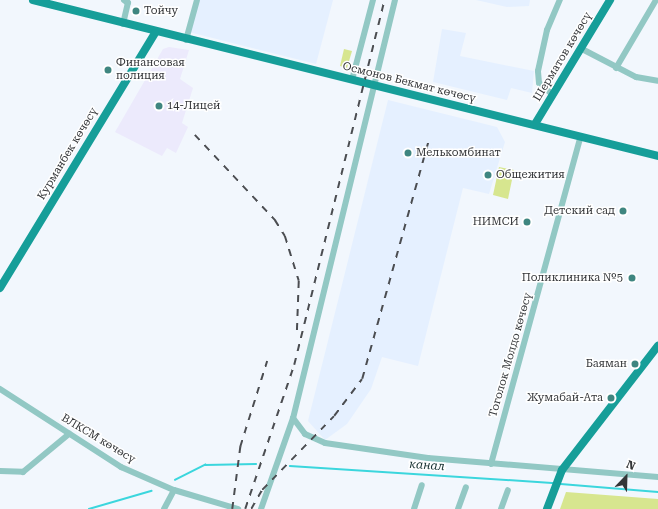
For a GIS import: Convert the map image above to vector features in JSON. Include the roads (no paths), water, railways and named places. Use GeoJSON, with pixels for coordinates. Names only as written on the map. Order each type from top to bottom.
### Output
{"type":"FeatureCollection","features":[{"type":"Feature","properties":{"kind":"main road","name":"Осмонов Бекмат көчөсү"},"geometry":{"type":"LineString","coordinates":[[33,0],[155,33],[535,124],[658,156]]}},
{"type":"Feature","properties":{"kind":"main road","name":"Шерматов көчөсү"},"geometry":{"type":"LineString","coordinates":[[535,124],[582,49],[610,0]]}},
{"type":"Feature","properties":{"kind":"main road","name":"Курманбек көчөсү"},"geometry":{"type":"LineString","coordinates":[[0,288],[155,33]]}},
{"type":"Feature","properties":{"kind":"main road"},"geometry":{"type":"LineString","coordinates":[[547,509],[562,470],[658,346]]}},
{"type":"Feature","properties":{"kind":"street"},"geometry":{"type":"LineString","coordinates":[[123,24],[128,3],[124,0]]}},
{"type":"Feature","properties":{"kind":"street"},"geometry":{"type":"LineString","coordinates":[[186,40],[197,0]]}},
{"type":"Feature","properties":{"kind":"street"},"geometry":{"type":"LineString","coordinates":[[352,80],[373,0]]}},
{"type":"Feature","properties":{"kind":"street"},"geometry":{"type":"LineString","coordinates":[[261,509],[292,418],[376,86],[395,0]]}},
{"type":"Feature","properties":{"kind":"street"},"geometry":{"type":"LineString","coordinates":[[554,95],[539,83],[538,71],[547,30],[560,0]]}},
{"type":"Feature","properties":{"kind":"street"},"geometry":{"type":"LineString","coordinates":[[616,68],[656,0]]}},
{"type":"Feature","properties":{"kind":"street"},"geometry":{"type":"LineString","coordinates":[[582,49],[616,68],[636,77],[658,81]]}},
{"type":"Feature","properties":{"kind":"street","name":"Тоголок Молдо көчөсү"},"geometry":{"type":"LineString","coordinates":[[491,464],[581,136]]}},
{"type":"Feature","properties":{"kind":"street","name":"ВЛКСМ көчөсү"},"geometry":{"type":"LineString","coordinates":[[0,389],[121,467],[174,490],[238,509]]}},
{"type":"Feature","properties":{"kind":"street"},"geometry":{"type":"LineString","coordinates":[[292,418],[305,434],[325,444],[491,464],[658,477]]}},
{"type":"Feature","properties":{"kind":"street"},"geometry":{"type":"LineString","coordinates":[[0,471],[23,472],[69,434]]}},
{"type":"Feature","properties":{"kind":"street"},"geometry":{"type":"LineString","coordinates":[[414,509],[422,484]]}},
{"type":"Feature","properties":{"kind":"street"},"geometry":{"type":"LineString","coordinates":[[458,509],[466,488]]}},
{"type":"Feature","properties":{"kind":"street"},"geometry":{"type":"LineString","coordinates":[[164,509],[174,490]]}},
{"type":"Feature","properties":{"kind":"street"},"geometry":{"type":"LineString","coordinates":[[501,509],[508,490]]}},
{"type":"Feature","properties":{"kind":"waterway"},"geometry":{"type":"LineString","coordinates":[[175,480],[205,465],[256,464]]}},
{"type":"Feature","properties":{"kind":"waterway","name":"канал"},"geometry":{"type":"LineString","coordinates":[[290,466],[555,483]]}},
{"type":"Feature","properties":{"kind":"waterway","name":"канал"},"geometry":{"type":"LineString","coordinates":[[561,484],[658,492]]}},
{"type":"Feature","properties":{"kind":"waterway"},"geometry":{"type":"LineString","coordinates":[[89,509],[151,491]]}},
{"type":"Feature","properties":{"kind":"railway"},"geometry":{"type":"LineString","coordinates":[[245,509],[294,365],[384,0]]}},
{"type":"Feature","properties":{"kind":"railway"},"geometry":{"type":"LineString","coordinates":[[195,135],[275,220],[285,236],[299,281],[297,335]]}},
{"type":"Feature","properties":{"kind":"railway"},"geometry":{"type":"LineString","coordinates":[[251,509],[262,490],[334,416],[362,379],[428,143]]}},
{"type":"Feature","properties":{"kind":"railway"},"geometry":{"type":"LineString","coordinates":[[232,509],[240,447],[267,361]]}},
{"type":"Feature","properties":{"kind":"place","name":"Тойчу"},"geometry":{"type":"Point","coordinates":[136,11]}},
{"type":"Feature","properties":{"kind":"place","name":"Финансовая полиция"},"geometry":{"type":"Point","coordinates":[108,70]}},
{"type":"Feature","properties":{"kind":"place","name":"14-Лицей"},"geometry":{"type":"Point","coordinates":[159,106]}},
{"type":"Feature","properties":{"kind":"place","name":"Мелькомбинат"},"geometry":{"type":"Point","coordinates":[408,153]}},
{"type":"Feature","properties":{"kind":"place","name":"Общежития"},"geometry":{"type":"Point","coordinates":[488,175]}},
{"type":"Feature","properties":{"kind":"place","name":"Детский сад"},"geometry":{"type":"Point","coordinates":[623,211]}},
{"type":"Feature","properties":{"kind":"place","name":"НИМСИ"},"geometry":{"type":"Point","coordinates":[527,222]}},
{"type":"Feature","properties":{"kind":"place","name":"Поликлиника №5"},"geometry":{"type":"Point","coordinates":[632,278]}},
{"type":"Feature","properties":{"kind":"place","name":"Баяман"},"geometry":{"type":"Point","coordinates":[635,364]}},
{"type":"Feature","properties":{"kind":"place","name":"Жумабай-Ата"},"geometry":{"type":"Point","coordinates":[611,398]}}]}
